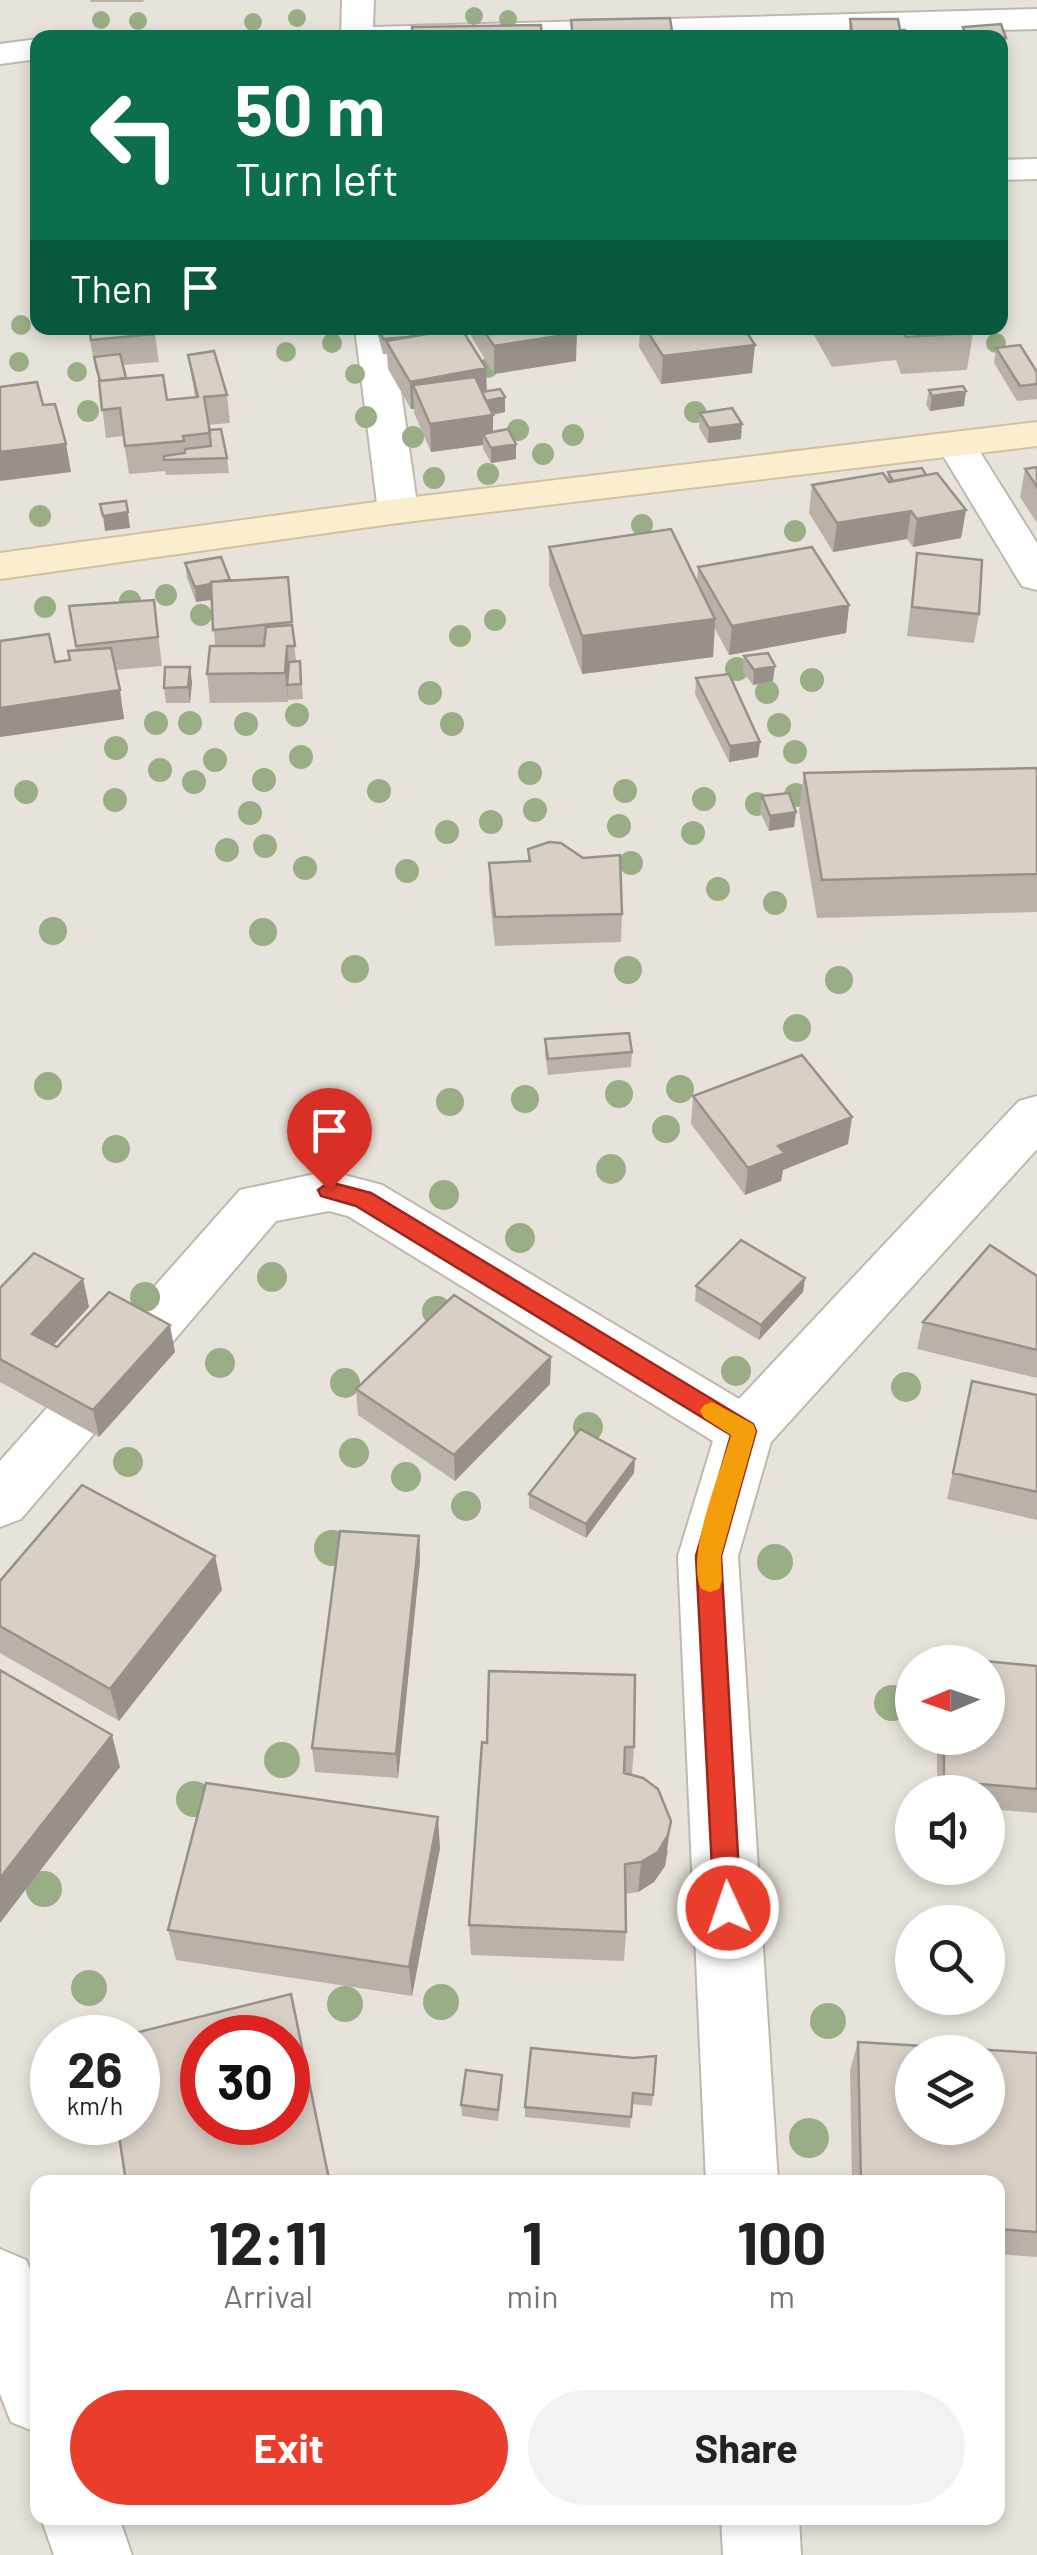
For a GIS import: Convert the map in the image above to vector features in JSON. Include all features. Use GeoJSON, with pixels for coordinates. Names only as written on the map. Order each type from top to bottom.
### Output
{"type":"FeatureCollection","features":[{"type":"Feature","properties":{"kind":"main road"},"geometry":{"type":"LineString","coordinates":[[0,566],[398,511],[1037,434]]}},
{"type":"Feature","properties":{"kind":"street"},"geometry":{"type":"LineString","coordinates":[[356,30],[358,0]]}},
{"type":"Feature","properties":{"kind":"street"},"geometry":{"type":"LineString","coordinates":[[643,30],[1037,19]]}},
{"type":"Feature","properties":{"kind":"street"},"geometry":{"type":"LineString","coordinates":[[0,54],[30,50]]}},
{"type":"Feature","properties":{"kind":"street"},"geometry":{"type":"LineString","coordinates":[[1008,170],[1037,169]]}},
{"type":"Feature","properties":{"kind":"street"},"geometry":{"type":"LineString","coordinates":[[374,335],[398,511]]}},
{"type":"Feature","properties":{"kind":"street"},"geometry":{"type":"LineString","coordinates":[[956,444],[1037,578]]}},
{"type":"Feature","properties":{"kind":"street"},"geometry":{"type":"LineString","coordinates":[[742,2175],[708,1556],[744,1431],[1037,1115]]}},
{"type":"Feature","properties":{"kind":"street"},"geometry":{"type":"LineString","coordinates":[[0,1502],[260,1204],[329,1190],[363,1199],[744,1431]]}},
{"type":"Feature","properties":{"kind":"street"},"geometry":{"type":"LineString","coordinates":[[0,2286],[30,2372]]}},
{"type":"Feature","properties":{"kind":"street"},"geometry":{"type":"LineString","coordinates":[[82,2525],[93,2555]]}},
{"type":"Feature","properties":{"kind":"street"},"geometry":{"type":"LineString","coordinates":[[760,2525],[762,2555]]}},
{"type":"Feature","properties":{"kind":"shaded area"},"geometry":{"type":"Polygon","coordinates":[[[0,0],[1037,0],[1037,2555],[0,2555],[0,0]]]}},
{"type":"Feature","properties":{"kind":"building"},"geometry":{"type":"Polygon","coordinates":[[[670,18],[672,30],[572,30],[571,20],[670,18]]]}},
{"type":"Feature","properties":{"kind":"building"},"geometry":{"type":"Polygon","coordinates":[[[850,19],[898,19],[900,30],[852,30],[850,19]]]}},
{"type":"Feature","properties":{"kind":"building"},"geometry":{"type":"Polygon","coordinates":[[[1001,24],[1003,30],[964,30],[963,27],[1001,24]]]}},
{"type":"Feature","properties":{"kind":"building"},"geometry":{"type":"Polygon","coordinates":[[[541,25],[541,30],[412,30],[412,27],[541,25]]]}},
{"type":"Feature","properties":{"kind":"building"},"geometry":{"type":"Polygon","coordinates":[[[90,335],[144,335],[91,340],[90,335]]]}},
{"type":"Feature","properties":{"kind":"building"},"geometry":{"type":"Polygon","coordinates":[[[382,335],[419,335],[408,337],[383,339],[382,335]]]}},
{"type":"Feature","properties":{"kind":"building"},"geometry":{"type":"Polygon","coordinates":[[[421,335],[465,335],[486,368],[410,382],[386,341],[421,335]]]}},
{"type":"Feature","properties":{"kind":"building"},"geometry":{"type":"Polygon","coordinates":[[[487,335],[564,335],[494,346],[487,335]]]}},
{"type":"Feature","properties":{"kind":"building"},"geometry":{"type":"Polygon","coordinates":[[[650,335],[749,335],[755,345],[663,356],[650,335]]]}},
{"type":"Feature","properties":{"kind":"building"},"geometry":{"type":"Polygon","coordinates":[[[1020,345],[1037,372],[1037,384],[1020,386],[996,348],[1020,345]]]}},
{"type":"Feature","properties":{"kind":"building"},"geometry":{"type":"Polygon","coordinates":[[[214,351],[227,395],[204,397],[210,433],[183,436],[184,441],[125,446],[120,408],[102,410],[99,381],[163,375],[167,400],[198,397],[188,355],[214,351]]]}},
{"type":"Feature","properties":{"kind":"building"},"geometry":{"type":"Polygon","coordinates":[[[120,354],[126,378],[100,381],[94,357],[120,354]]]}},
{"type":"Feature","properties":{"kind":"building"},"geometry":{"type":"Polygon","coordinates":[[[475,377],[493,415],[430,424],[413,385],[475,377]]]}},
{"type":"Feature","properties":{"kind":"building"},"geometry":{"type":"Polygon","coordinates":[[[37,382],[43,405],[55,404],[66,444],[0,452],[0,387],[37,382]]]}},
{"type":"Feature","properties":{"kind":"building"},"geometry":{"type":"Polygon","coordinates":[[[963,386],[966,391],[932,396],[929,390],[963,386]]]}},
{"type":"Feature","properties":{"kind":"building"},"geometry":{"type":"Polygon","coordinates":[[[500,389],[505,397],[486,401],[482,392],[500,389]]]}},
{"type":"Feature","properties":{"kind":"building"},"geometry":{"type":"Polygon","coordinates":[[[732,408],[742,424],[709,428],[700,413],[732,408]]]}},
{"type":"Feature","properties":{"kind":"building"},"geometry":{"type":"Polygon","coordinates":[[[221,429],[227,458],[164,460],[164,456],[185,453],[185,449],[211,446],[209,430],[221,429]]]}},
{"type":"Feature","properties":{"kind":"building"},"geometry":{"type":"Polygon","coordinates":[[[508,429],[516,444],[491,448],[483,434],[508,429]]]}},
{"type":"Feature","properties":{"kind":"building"},"geometry":{"type":"Polygon","coordinates":[[[1037,467],[1037,487],[1025,469],[1037,467]]]}},
{"type":"Feature","properties":{"kind":"building"},"geometry":{"type":"Polygon","coordinates":[[[922,468],[926,475],[893,481],[888,472],[922,468]]]}},
{"type":"Feature","properties":{"kind":"building"},"geometry":{"type":"Polygon","coordinates":[[[883,473],[889,482],[937,473],[966,510],[917,519],[911,511],[837,523],[812,485],[883,473]]]}},
{"type":"Feature","properties":{"kind":"building"},"geometry":{"type":"Polygon","coordinates":[[[126,501],[128,512],[103,516],[100,504],[126,501]]]}},
{"type":"Feature","properties":{"kind":"building"},"geometry":{"type":"Polygon","coordinates":[[[671,529],[715,619],[582,636],[549,547],[671,529]]]}},
{"type":"Feature","properties":{"kind":"building"},"geometry":{"type":"Polygon","coordinates":[[[812,547],[849,605],[732,626],[698,567],[812,547]]]}},
{"type":"Feature","properties":{"kind":"building"},"geometry":{"type":"Polygon","coordinates":[[[917,553],[982,560],[979,614],[912,607],[917,553]]]}},
{"type":"Feature","properties":{"kind":"building"},"geometry":{"type":"Polygon","coordinates":[[[221,557],[230,580],[195,587],[185,563],[221,557]]]}},
{"type":"Feature","properties":{"kind":"building"},"geometry":{"type":"Polygon","coordinates":[[[288,577],[292,622],[213,630],[211,582],[288,577]]]}},
{"type":"Feature","properties":{"kind":"building"},"geometry":{"type":"Polygon","coordinates":[[[154,600],[158,637],[76,646],[69,606],[154,600]]]}},
{"type":"Feature","properties":{"kind":"building"},"geometry":{"type":"Polygon","coordinates":[[[292,625],[295,646],[287,646],[285,673],[207,674],[210,646],[264,646],[266,627],[292,625]]]}},
{"type":"Feature","properties":{"kind":"building"},"geometry":{"type":"Polygon","coordinates":[[[49,634],[55,662],[70,660],[68,651],[111,648],[120,690],[0,708],[0,641],[49,634]]]}},
{"type":"Feature","properties":{"kind":"building"},"geometry":{"type":"Polygon","coordinates":[[[768,653],[775,666],[754,670],[744,656],[768,653]]]}},
{"type":"Feature","properties":{"kind":"building"},"geometry":{"type":"Polygon","coordinates":[[[300,661],[301,684],[287,685],[289,662],[300,661]]]}},
{"type":"Feature","properties":{"kind":"building"},"geometry":{"type":"Polygon","coordinates":[[[165,667],[190,667],[188,687],[164,688],[165,667]]]}},
{"type":"Feature","properties":{"kind":"building"},"geometry":{"type":"Polygon","coordinates":[[[729,674],[760,742],[730,746],[696,678],[729,674]]]}},
{"type":"Feature","properties":{"kind":"building"},"geometry":{"type":"Polygon","coordinates":[[[1037,768],[1037,874],[822,880],[804,773],[1037,768]]]}},
{"type":"Feature","properties":{"kind":"building"},"geometry":{"type":"Polygon","coordinates":[[[789,793],[796,812],[770,816],[762,796],[789,793]]]}},
{"type":"Feature","properties":{"kind":"building"},"geometry":{"type":"Polygon","coordinates":[[[549,842],[561,843],[583,858],[620,855],[622,914],[495,917],[489,863],[530,861],[528,849],[549,842]]]}},
{"type":"Feature","properties":{"kind":"building"},"geometry":{"type":"Polygon","coordinates":[[[629,1033],[632,1052],[548,1059],[545,1039],[629,1033]]]}},
{"type":"Feature","properties":{"kind":"building"},"geometry":{"type":"Polygon","coordinates":[[[802,1055],[852,1117],[778,1146],[785,1153],[748,1168],[693,1096],[802,1055]]]}},
{"type":"Feature","properties":{"kind":"building"},"geometry":{"type":"Polygon","coordinates":[[[741,1240],[805,1278],[761,1325],[696,1286],[741,1240]]]}},
{"type":"Feature","properties":{"kind":"building"},"geometry":{"type":"Polygon","coordinates":[[[990,1245],[1037,1276],[1037,1350],[923,1322],[990,1245]]]}},
{"type":"Feature","properties":{"kind":"building"},"geometry":{"type":"Polygon","coordinates":[[[34,1253],[83,1279],[32,1334],[57,1347],[109,1292],[170,1325],[93,1410],[0,1359],[0,1288],[34,1253]]]}},
{"type":"Feature","properties":{"kind":"building"},"geometry":{"type":"Polygon","coordinates":[[[454,1295],[551,1357],[454,1455],[356,1389],[454,1295]]]}},
{"type":"Feature","properties":{"kind":"building"},"geometry":{"type":"Polygon","coordinates":[[[972,1381],[1037,1395],[1037,1492],[953,1473],[972,1381]]]}},
{"type":"Feature","properties":{"kind":"building"},"geometry":{"type":"Polygon","coordinates":[[[580,1429],[635,1459],[586,1524],[529,1494],[580,1429]]]}},
{"type":"Feature","properties":{"kind":"building"},"geometry":{"type":"Polygon","coordinates":[[[82,1485],[215,1556],[110,1689],[0,1626],[0,1581],[82,1485]]]}},
{"type":"Feature","properties":{"kind":"building"},"geometry":{"type":"Polygon","coordinates":[[[340,1531],[419,1536],[396,1754],[312,1748],[340,1531]]]}},
{"type":"Feature","properties":{"kind":"building"},"geometry":{"type":"Polygon","coordinates":[[[1005,1663],[1037,1666],[1037,1789],[1005,1786],[1005,1775],[944,1775],[944,1755],[1005,1755],[1005,1663]]]}},
{"type":"Feature","properties":{"kind":"building"},"geometry":{"type":"Polygon","coordinates":[[[0,1670],[112,1735],[0,1878],[0,1670]]]}},
{"type":"Feature","properties":{"kind":"building"},"geometry":{"type":"Polygon","coordinates":[[[489,1671],[635,1675],[634,1747],[625,1747],[624,1773],[643,1778],[658,1789],[671,1821],[658,1852],[641,1862],[625,1864],[626,1932],[469,1925],[482,1742],[487,1743],[489,1671]]]}},
{"type":"Feature","properties":{"kind":"building"},"geometry":{"type":"Polygon","coordinates":[[[206,1783],[438,1817],[409,1967],[168,1930],[206,1783]]]}},
{"type":"Feature","properties":{"kind":"building"},"geometry":{"type":"Polygon","coordinates":[[[291,1994],[295,2015],[207,2015],[291,1994]]]}},
{"type":"Feature","properties":{"kind":"building"},"geometry":{"type":"Polygon","coordinates":[[[180,2022],[180,2145],[310,2145],[310,2086],[328,2175],[125,2175],[120,2145],[160,2145],[160,2027],[180,2022]]]}},
{"type":"Feature","properties":{"kind":"building"},"geometry":{"type":"Polygon","coordinates":[[[858,2042],[895,2044],[895,2145],[1005,2145],[1005,2051],[1037,2053],[1037,2232],[1005,2230],[1005,2175],[861,2175],[858,2042]]]}},
{"type":"Feature","properties":{"kind":"building"},"geometry":{"type":"Polygon","coordinates":[[[531,2048],[633,2058],[656,2056],[653,2095],[633,2093],[631,2117],[525,2107],[531,2048]]]}},
{"type":"Feature","properties":{"kind":"building"},"geometry":{"type":"Polygon","coordinates":[[[466,2070],[502,2075],[498,2110],[461,2105],[466,2070]]]}},
{"type":"Feature","properties":{"kind":"slow traffic"},"geometry":{"type":"LineString","coordinates":[[710,1581],[708,1556],[744,1431],[712,1411]]}},
{"type":"Feature","properties":{"kind":"route"},"geometry":{"type":"LineString","coordinates":[[329,1190],[363,1199],[744,1431],[708,1556],[728,1908]]}}]}
